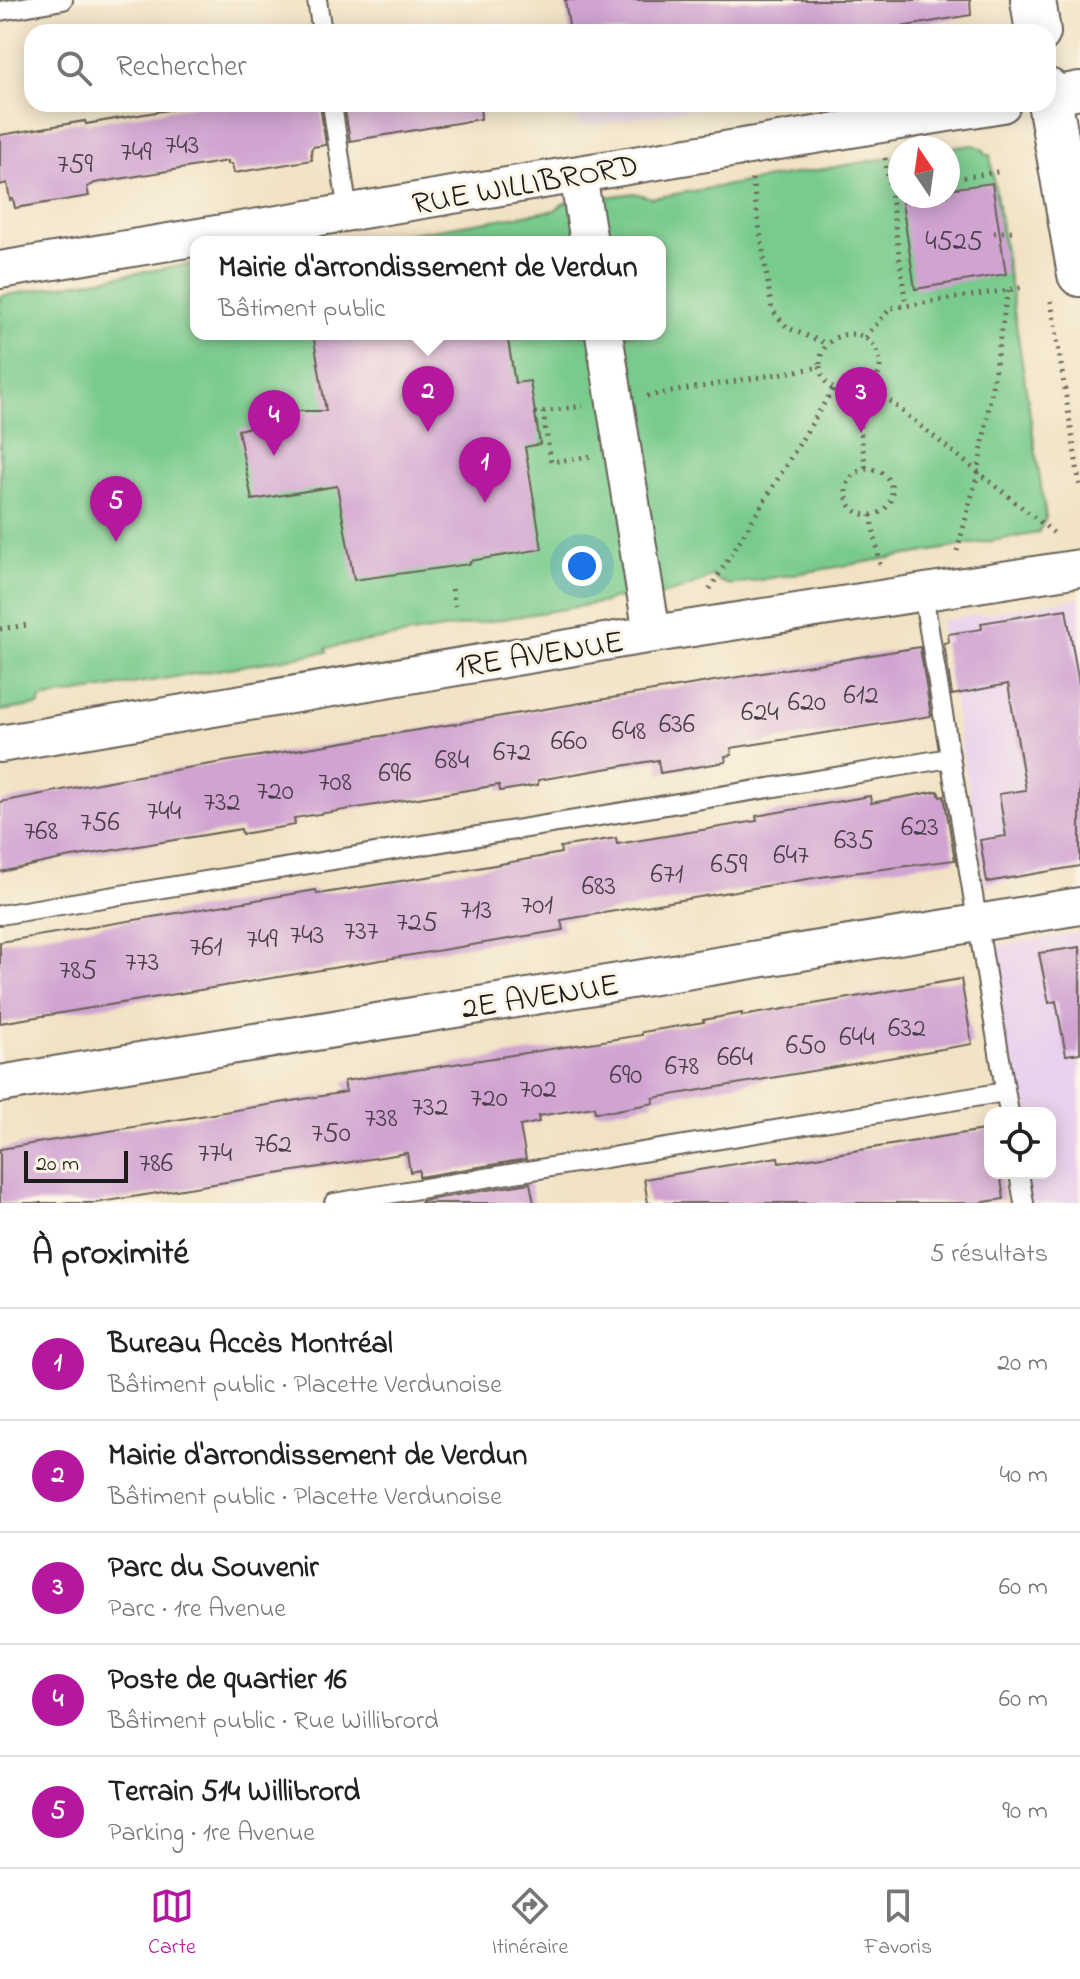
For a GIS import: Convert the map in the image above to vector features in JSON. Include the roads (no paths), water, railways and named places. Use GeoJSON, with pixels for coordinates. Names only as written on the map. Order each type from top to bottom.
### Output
{"type":"FeatureCollection","features":[{"type":"Feature","properties":{"kind":"street"},"geometry":{"type":"LineString","coordinates":[[1033,0],[1037,24]]}},
{"type":"Feature","properties":{"kind":"street"},"geometry":{"type":"LineString","coordinates":[[1056,93],[1080,90]]}},
{"type":"Feature","properties":{"kind":"street","name":"RUE WILLIBRORD"},"geometry":{"type":"LineString","coordinates":[[208,236],[954,112]]}},
{"type":"Feature","properties":{"kind":"street"},"geometry":{"type":"LineString","coordinates":[[1051,112],[1080,274]]}},
{"type":"Feature","properties":{"kind":"street"},"geometry":{"type":"LineString","coordinates":[[578,175],[588,236]]}},
{"type":"Feature","properties":{"kind":"street","name":"RUE WILLIBRORD"},"geometry":{"type":"LineString","coordinates":[[0,270],[190,239]]}},
{"type":"Feature","properties":{"kind":"street"},"geometry":{"type":"LineString","coordinates":[[605,340],[652,634]]}},
{"type":"Feature","properties":{"kind":"street","name":"1RE AVENUE"},"geometry":{"type":"LineString","coordinates":[[0,744],[652,634],[1080,568]]}},
{"type":"Feature","properties":{"kind":"street","name":"2E AVENUE"},"geometry":{"type":"LineString","coordinates":[[0,1084],[1080,906]]}},
{"type":"Feature","properties":{"kind":"lane"},"geometry":{"type":"LineString","coordinates":[[0,11],[63,0]]}},
{"type":"Feature","properties":{"kind":"lane"},"geometry":{"type":"LineString","coordinates":[[317,0],[321,24]]}},
{"type":"Feature","properties":{"kind":"lane"},"geometry":{"type":"LineString","coordinates":[[333,112],[348,213]]}},
{"type":"Feature","properties":{"kind":"lane"},"geometry":{"type":"LineString","coordinates":[[923,593],[1008,1107]]}},
{"type":"Feature","properties":{"kind":"lane"},"geometry":{"type":"LineString","coordinates":[[0,915],[950,758]]}},
{"type":"Feature","properties":{"kind":"lane"},"geometry":{"type":"LineString","coordinates":[[334,1203],[1005,1092]]}},
{"type":"Feature","properties":{"kind":"lane"},"geometry":{"type":"LineString","coordinates":[[1020,1179],[1024,1203]]}},
{"type":"Feature","properties":{"kind":"place","name":"Mairie d'arrondissement de Verdun"},"geometry":{"type":"Point","coordinates":[428,432]}},
{"type":"Feature","properties":{"kind":"place","name":"Parc du Souvenir"},"geometry":{"type":"Point","coordinates":[861,433]}},
{"type":"Feature","properties":{"kind":"place","name":"Poste de quartier 16"},"geometry":{"type":"Point","coordinates":[274,456]}},
{"type":"Feature","properties":{"kind":"place","name":"Bureau Accès Montréal"},"geometry":{"type":"Point","coordinates":[485,503]}},
{"type":"Feature","properties":{"kind":"place","name":"Terrain 514 Willibrord"},"geometry":{"type":"Point","coordinates":[116,542]}}]}
